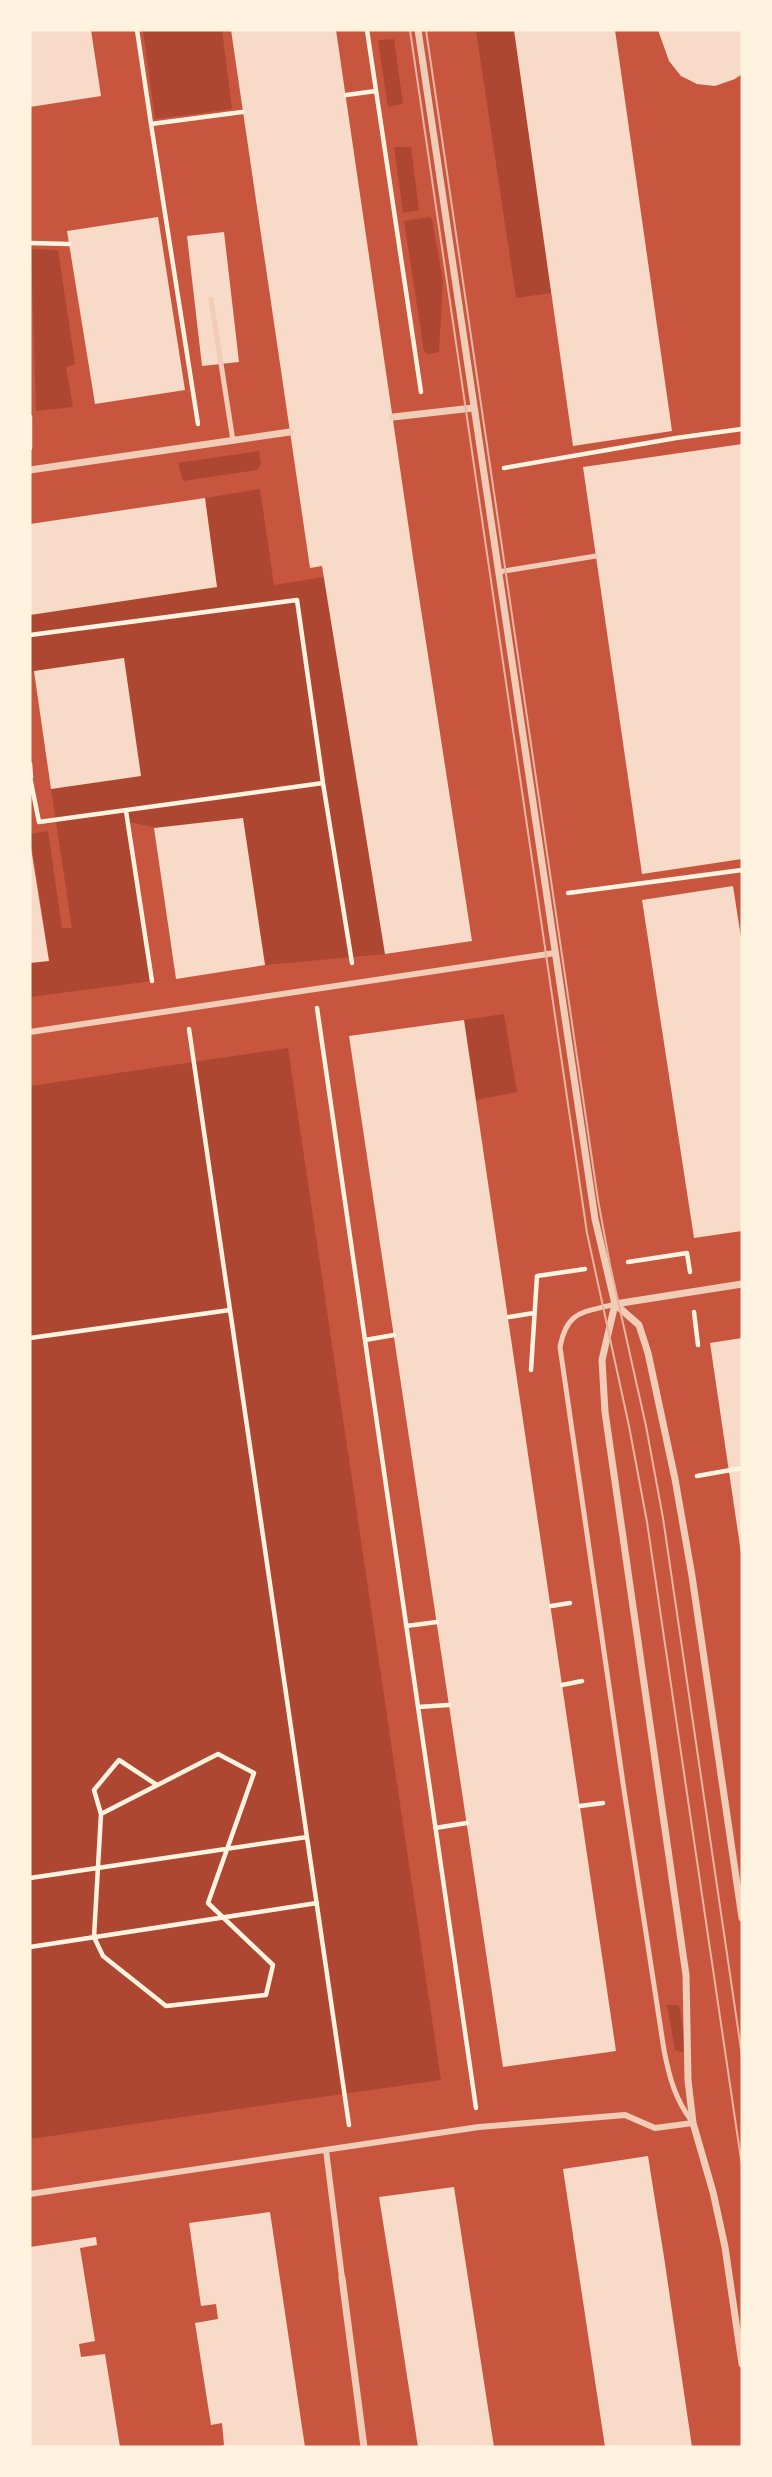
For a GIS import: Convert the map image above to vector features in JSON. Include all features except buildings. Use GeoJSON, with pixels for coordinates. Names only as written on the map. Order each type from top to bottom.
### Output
{"type":"FeatureCollection","features":[{"type":"Feature","properties":{"kind":"street"},"geometry":{"type":"LineString","coordinates":[[418,30],[595,1219],[615,1304],[602,1360],[605,1412],[686,1975],[688,2080],[693,2123],[713,2192],[725,2247],[742,2364]]}},
{"type":"Feature","properties":{"kind":"street"},"geometry":{"type":"LineString","coordinates":[[393,417],[473,408]]}},
{"type":"Feature","properties":{"kind":"street"},"geometry":{"type":"LineString","coordinates":[[30,470],[290,432]]}},
{"type":"Feature","properties":{"kind":"street"},"geometry":{"type":"LineString","coordinates":[[30,1032],[555,953]]}},
{"type":"Feature","properties":{"kind":"street"},"geometry":{"type":"LineString","coordinates":[[615,1304],[742,1284]]}},
{"type":"Feature","properties":{"kind":"street"},"geometry":{"type":"LineString","coordinates":[[615,1304],[639,1325],[648,1353],[675,1479],[742,1919]]}},
{"type":"Feature","properties":{"kind":"street"},"geometry":{"type":"LineString","coordinates":[[30,2194],[479,2127],[625,2115],[655,2128],[693,2123]]}},
{"type":"Feature","properties":{"kind":"street"},"geometry":{"type":"LineString","coordinates":[[326,2150],[364,2447]]}},
{"type":"Feature","properties":{"kind":"lane"},"geometry":{"type":"LineString","coordinates":[[211,299],[233,441]]}},
{"type":"Feature","properties":{"kind":"lane"},"geometry":{"type":"LineString","coordinates":[[498,572],[596,556]]}},
{"type":"Feature","properties":{"kind":"lane"},"geometry":{"type":"LineString","coordinates":[[615,1304],[578,1313],[569,1320],[563,1331],[560,1347],[664,2050],[674,2090],[681,2107],[693,2123]]}},
{"type":"Feature","properties":{"kind":"path"},"geometry":{"type":"LineString","coordinates":[[137,30],[201,445]]}},
{"type":"Feature","properties":{"kind":"path"},"geometry":{"type":"LineString","coordinates":[[367,30],[424,413]]}},
{"type":"Feature","properties":{"kind":"path"},"geometry":{"type":"LineString","coordinates":[[346,95],[376,90]]}},
{"type":"Feature","properties":{"kind":"path"},"geometry":{"type":"LineString","coordinates":[[151,124],[242,112]]}},
{"type":"Feature","properties":{"kind":"path"},"geometry":{"type":"LineString","coordinates":[[159,229],[167,228]]}},
{"type":"Feature","properties":{"kind":"path"},"geometry":{"type":"LineString","coordinates":[[30,243],[69,244]]}},
{"type":"Feature","properties":{"kind":"path"},"geometry":{"type":"LineString","coordinates":[[30,417],[30,470]]}},
{"type":"Feature","properties":{"kind":"path"},"geometry":{"type":"LineString","coordinates":[[482,472],[742,429]]}},
{"type":"Feature","properties":{"kind":"path"},"geometry":{"type":"LineString","coordinates":[[30,635],[297,600],[355,983]]}},
{"type":"Feature","properties":{"kind":"path"},"geometry":{"type":"LineString","coordinates":[[30,764],[39,822],[323,783]]}},
{"type":"Feature","properties":{"kind":"path"},"geometry":{"type":"LineString","coordinates":[[126,811],[152,981]]}},
{"type":"Feature","properties":{"kind":"path"},"geometry":{"type":"LineString","coordinates":[[547,895],[742,870]]}},
{"type":"Feature","properties":{"kind":"path"},"geometry":{"type":"LineString","coordinates":[[314,990],[479,2127]]}},
{"type":"Feature","properties":{"kind":"path"},"geometry":{"type":"LineString","coordinates":[[186,1009],[353,2147]]}},
{"type":"Feature","properties":{"kind":"path"},"geometry":{"type":"LineString","coordinates":[[531,1370],[537,1276],[687,1253],[690,1276]]}},
{"type":"Feature","properties":{"kind":"path"},"geometry":{"type":"LineString","coordinates":[[30,1338],[230,1310]]}},
{"type":"Feature","properties":{"kind":"path"},"geometry":{"type":"LineString","coordinates":[[509,1317],[534,1313]]}},
{"type":"Feature","properties":{"kind":"path"},"geometry":{"type":"LineString","coordinates":[[695,1321],[698,1345]]}},
{"type":"Feature","properties":{"kind":"path"},"geometry":{"type":"LineString","coordinates":[[365,1340],[394,1335]]}},
{"type":"Feature","properties":{"kind":"path"},"geometry":{"type":"LineString","coordinates":[[675,1479],[742,1468]]}},
{"type":"Feature","properties":{"kind":"path"},"geometry":{"type":"LineString","coordinates":[[551,1606],[570,1603]]}},
{"type":"Feature","properties":{"kind":"path"},"geometry":{"type":"LineString","coordinates":[[406,1626],[437,1622]]}},
{"type":"Feature","properties":{"kind":"path"},"geometry":{"type":"LineString","coordinates":[[562,1685],[582,1681]]}},
{"type":"Feature","properties":{"kind":"path"},"geometry":{"type":"LineString","coordinates":[[418,1707],[449,1705]]}},
{"type":"Feature","properties":{"kind":"path"},"geometry":{"type":"LineString","coordinates":[[102,1814],[218,1754],[254,1773],[208,1903],[273,1965],[266,1994],[166,2006],[103,1956],[94,1937],[102,1814],[94,1790],[119,1760],[157,1785]]}},
{"type":"Feature","properties":{"kind":"path"},"geometry":{"type":"LineString","coordinates":[[580,1806],[603,1802]]}},
{"type":"Feature","properties":{"kind":"path"},"geometry":{"type":"LineString","coordinates":[[436,1828],[467,1823]]}},
{"type":"Feature","properties":{"kind":"path"},"geometry":{"type":"LineString","coordinates":[[30,1878],[307,1837]]}},
{"type":"Feature","properties":{"kind":"path"},"geometry":{"type":"LineString","coordinates":[[30,1947],[317,1903]]}},
{"type":"Feature","properties":{"kind":"shaded area"},"geometry":{"type":"Polygon","coordinates":[[[143,30],[222,30],[232,109],[155,119],[143,30]]]}},
{"type":"Feature","properties":{"kind":"shaded area"},"geometry":{"type":"Polygon","coordinates":[[[476,30],[514,30],[551,293],[516,298],[476,30]]]}},
{"type":"Feature","properties":{"kind":"shaded area"},"geometry":{"type":"Polygon","coordinates":[[[394,39],[403,104],[388,107],[378,40],[394,39]]]}},
{"type":"Feature","properties":{"kind":"shaded area"},"geometry":{"type":"Polygon","coordinates":[[[394,147],[411,147],[419,210],[403,213],[394,147]]]}},
{"type":"Feature","properties":{"kind":"shaded area"},"geometry":{"type":"Polygon","coordinates":[[[429,217],[432,219],[443,281],[439,352],[428,354],[424,351],[404,221],[429,217]]]}},
{"type":"Feature","properties":{"kind":"shaded area"},"geometry":{"type":"Polygon","coordinates":[[[31,249],[58,250],[75,364],[66,367],[73,407],[36,411],[31,249]]]}},
{"type":"Feature","properties":{"kind":"shaded area"},"geometry":{"type":"Polygon","coordinates":[[[259,451],[261,464],[257,470],[183,481],[178,463],[259,451]]]}},
{"type":"Feature","properties":{"kind":"shaded area"},"geometry":{"type":"Polygon","coordinates":[[[260,489],[274,585],[324,577],[385,954],[265,965],[243,818],[157,828],[125,821],[152,981],[30,997],[30,963],[49,960],[30,834],[48,831],[62,928],[72,928],[51,789],[140,776],[34,671],[30,675],[30,615],[217,587],[205,498],[260,489]]]}},
{"type":"Feature","properties":{"kind":"shaded area"},"geometry":{"type":"Polygon","coordinates":[[[504,1014],[517,1092],[476,1100],[464,1020],[504,1014]]]}},
{"type":"Feature","properties":{"kind":"shaded area"},"geometry":{"type":"Polygon","coordinates":[[[288,1048],[441,2080],[30,2139],[30,1086],[288,1048]]]}},
{"type":"Feature","properties":{"kind":"shaded area"},"geometry":{"type":"Polygon","coordinates":[[[667,2005],[678,2005],[680,2008],[686,2053],[675,2050],[667,2005]]]}},
{"type":"Feature","properties":{"kind":"tram line"},"geometry":{"type":"LineString","coordinates":[[410,30],[587,1233],[647,1522],[742,2166]]}},
{"type":"Feature","properties":{"kind":"tram line"},"geometry":{"type":"LineString","coordinates":[[426,30],[598,1200],[663,1518],[742,2056]]}}]}
